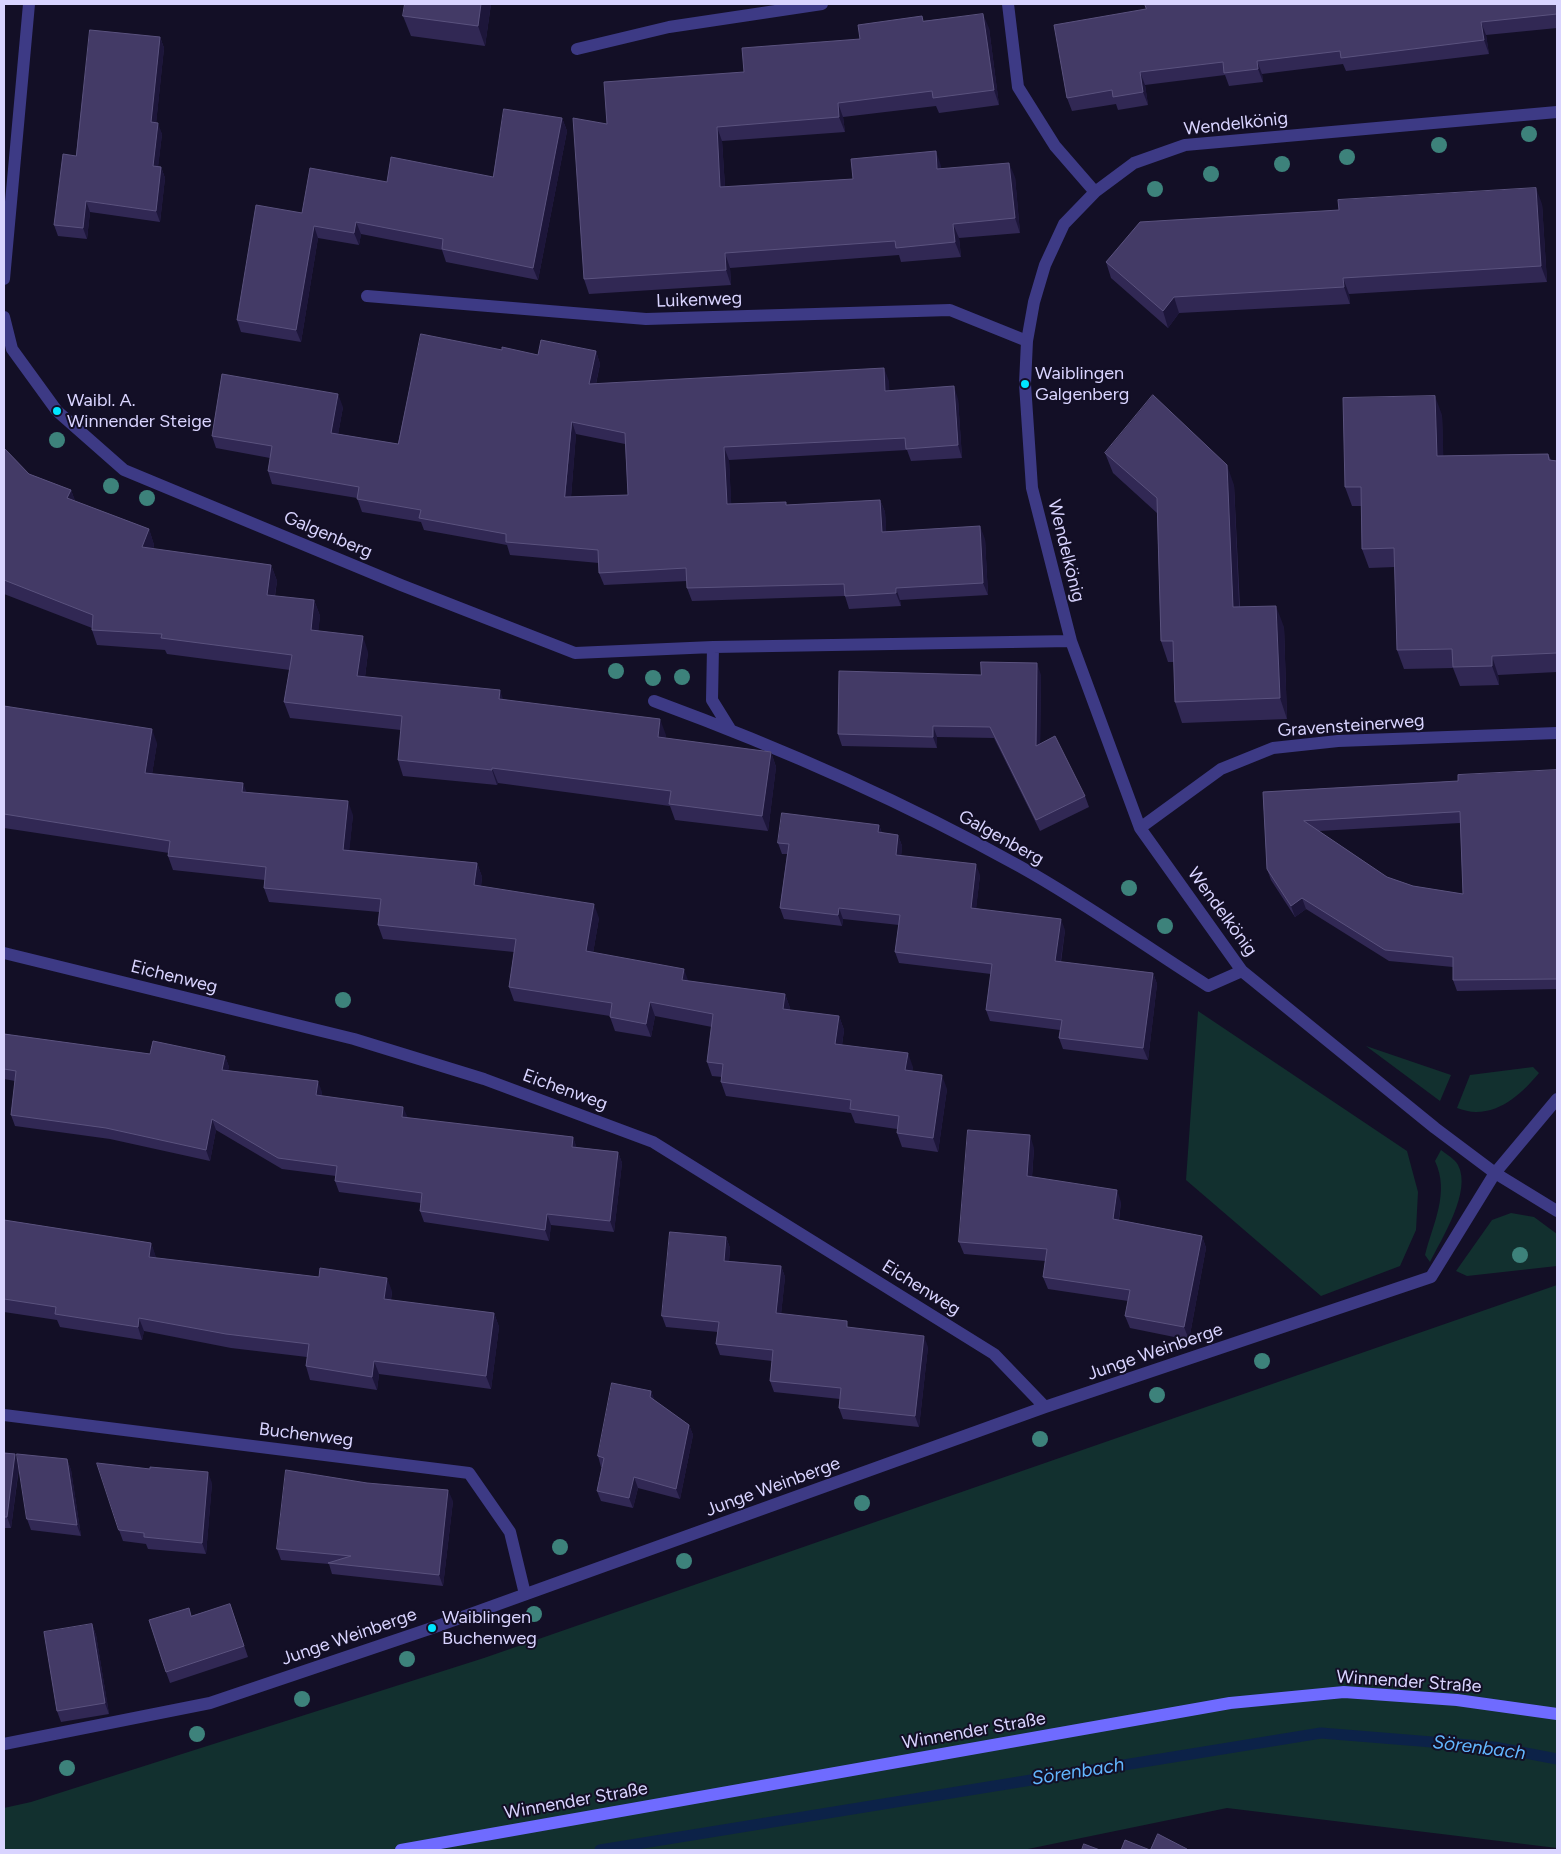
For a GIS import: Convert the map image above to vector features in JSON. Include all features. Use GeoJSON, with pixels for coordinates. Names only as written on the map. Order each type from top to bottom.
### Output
{"type":"FeatureCollection","features":[{"type":"Feature","properties":{"kind":"street"},"geometry":{"type":"LineString","coordinates":[[4,279],[30,4]]}},
{"type":"Feature","properties":{"kind":"street"},"geometry":{"type":"LineString","coordinates":[[577,49],[669,26],[822,4]]}},
{"type":"Feature","properties":{"kind":"street"},"geometry":{"type":"LineString","coordinates":[[1008,4],[1018,87],[1055,146],[1095,192]]}},
{"type":"Feature","properties":{"kind":"street","name":"Wendelkönig"},"geometry":{"type":"LineString","coordinates":[[1557,112],[1185,145],[1134,164],[1095,192],[1064,224],[1045,265],[1034,302],[1027,341],[1025,384],[1032,488],[1071,641],[1140,828],[1242,971],[1435,1128],[1496,1172],[1557,1211]]}},
{"type":"Feature","properties":{"kind":"street","name":"Luikenweg"},"geometry":{"type":"LineString","coordinates":[[367,296],[646,319],[950,310],[1027,341]]}},
{"type":"Feature","properties":{"kind":"street","name":"Galgenberg"},"geometry":{"type":"LineString","coordinates":[[4,317],[12,349],[57,411],[124,470],[401,585],[575,653],[713,647],[1071,641]]}},
{"type":"Feature","properties":{"kind":"street"},"geometry":{"type":"LineString","coordinates":[[713,647],[712,700],[730,728]]}},
{"type":"Feature","properties":{"kind":"street","name":"Galgenberg"},"geometry":{"type":"LineString","coordinates":[[654,701],[730,728],[886,797],[1020,867],[1208,986],[1242,971]]}},
{"type":"Feature","properties":{"kind":"street","name":"Gravensteinerweg"},"geometry":{"type":"LineString","coordinates":[[1140,828],[1220,769],[1273,748],[1338,741],[1557,733]]}},
{"type":"Feature","properties":{"kind":"street","name":"Eichenweg"},"geometry":{"type":"LineString","coordinates":[[4,953],[354,1039],[484,1079],[653,1142],[994,1354],[1045,1407]]}},
{"type":"Feature","properties":{"kind":"street","name":"Junge Weinberge"},"geometry":{"type":"LineString","coordinates":[[4,1744],[210,1703],[526,1594],[1045,1407],[1431,1277],[1496,1172],[1557,1099]]}},
{"type":"Feature","properties":{"kind":"street","name":"Buchenweg"},"geometry":{"type":"LineString","coordinates":[[4,1415],[469,1473],[510,1532],[526,1594]]}},
{"type":"Feature","properties":{"kind":"street","name":"Winnender Straße"},"geometry":{"type":"LineString","coordinates":[[401,1850],[1230,1703],[1344,1692],[1457,1700],[1557,1714]]}},
{"type":"Feature","properties":{"kind":"green space"},"geometry":{"type":"Polygon","coordinates":[[[1198,1011],[1407,1151],[1418,1192],[1416,1230],[1400,1266],[1321,1296],[1186,1180],[1198,1011]]]}},
{"type":"Feature","properties":{"kind":"green space"},"geometry":{"type":"Polygon","coordinates":[[[1366,1046],[1451,1075],[1440,1101],[1366,1046]]]}},
{"type":"Feature","properties":{"kind":"green space"},"geometry":{"type":"Polygon","coordinates":[[[1533,1067],[1539,1073],[1527,1087],[1504,1104],[1486,1111],[1476,1112],[1457,1108],[1470,1075],[1533,1067]]]}},
{"type":"Feature","properties":{"kind":"green space"},"geometry":{"type":"Polygon","coordinates":[[[1441,1150],[1458,1165],[1461,1176],[1461,1188],[1454,1214],[1430,1262],[1425,1255],[1441,1196],[1439,1173],[1435,1161],[1441,1150]]]}},
{"type":"Feature","properties":{"kind":"green space"},"geometry":{"type":"Polygon","coordinates":[[[1511,1213],[1534,1217],[1557,1234],[1557,1266],[1467,1276],[1456,1271],[1492,1220],[1511,1213]]]}},
{"type":"Feature","properties":{"kind":"green space"},"geometry":{"type":"Polygon","coordinates":[[[1557,1285],[1557,1848],[1227,1808],[1023,1850],[4,1850],[4,1808],[31,1802],[484,1658],[1557,1285]]]}},
{"type":"Feature","properties":{"kind":"building"},"geometry":{"type":"Polygon","coordinates":[[[405,4],[481,4],[478,26],[403,16],[405,4]]]}},
{"type":"Feature","properties":{"kind":"building"},"geometry":{"type":"Polygon","coordinates":[[[1145,4],[1557,4],[1557,14],[1481,22],[1484,40],[1341,58],[1340,51],[1257,61],[1258,69],[1224,73],[1223,62],[1140,72],[1143,92],[1113,97],[1112,90],[1067,98],[1054,25],[1146,9],[1145,4]]]}},
{"type":"Feature","properties":{"kind":"building"},"geometry":{"type":"Polygon","coordinates":[[[983,14],[994,90],[933,98],[932,91],[838,103],[839,117],[717,127],[720,187],[853,179],[851,159],[936,151],[937,169],[1009,163],[1015,218],[953,224],[955,242],[896,248],[895,241],[725,253],[726,270],[584,279],[573,118],[607,124],[604,82],[744,72],[742,48],[860,39],[858,25],[922,16],[923,21],[983,14]]]}},
{"type":"Feature","properties":{"kind":"building"},"geometry":{"type":"Polygon","coordinates":[[[90,30],[160,37],[151,122],[158,123],[153,166],[161,167],[156,211],[86,201],[83,228],[54,225],[63,154],[76,156],[90,30]]]}},
{"type":"Feature","properties":{"kind":"building"},"geometry":{"type":"Polygon","coordinates":[[[504,109],[562,118],[533,268],[442,249],[443,239],[356,222],[354,233],[314,226],[296,330],[237,320],[256,205],[302,213],[310,168],[387,182],[391,157],[493,177],[504,109]]]}},
{"type":"Feature","properties":{"kind":"building"},"geometry":{"type":"Polygon","coordinates":[[[1536,188],[1541,266],[1343,278],[1344,287],[1174,297],[1163,311],[1106,262],[1140,222],[1339,210],[1338,200],[1536,188]]]}},
{"type":"Feature","properties":{"kind":"building"},"geometry":{"type":"Polygon","coordinates":[[[421,334],[502,350],[502,347],[538,355],[541,340],[596,351],[589,384],[884,368],[885,391],[954,386],[958,445],[906,449],[905,438],[724,447],[727,504],[786,502],[786,505],[880,500],[882,532],[980,526],[983,583],[896,588],[896,593],[845,596],[844,584],[687,588],[686,568],[599,573],[598,550],[506,542],[506,534],[419,518],[421,510],[357,499],[359,487],[268,471],[272,446],[212,436],[222,374],[338,394],[331,433],[398,444],[421,334]],[[572,422],[565,497],[628,495],[625,433],[572,422]]]}},
{"type":"Feature","properties":{"kind":"building"},"geometry":{"type":"Polygon","coordinates":[[[1153,395],[1227,465],[1233,607],[1276,606],[1280,698],[1175,702],[1173,641],[1161,641],[1157,498],[1105,453],[1153,395]]]}},
{"type":"Feature","properties":{"kind":"building"},"geometry":{"type":"Polygon","coordinates":[[[1435,396],[1437,456],[1548,454],[1549,460],[1557,461],[1557,653],[1492,656],[1492,666],[1453,667],[1452,649],[1397,650],[1394,548],[1362,549],[1361,487],[1345,487],[1343,398],[1435,396]]]}},
{"type":"Feature","properties":{"kind":"building"},"geometry":{"type":"Polygon","coordinates":[[[4,448],[29,474],[71,490],[67,498],[149,529],[142,547],[271,565],[267,595],[314,600],[311,630],[363,636],[357,676],[500,690],[499,699],[660,719],[658,737],[771,752],[762,816],[669,804],[671,791],[492,768],[492,770],[398,760],[402,716],[284,702],[292,655],[161,638],[162,634],[92,630],[93,615],[4,580],[4,448]]]}},
{"type":"Feature","properties":{"kind":"building"},"geometry":{"type":"Polygon","coordinates":[[[981,662],[1037,663],[1036,746],[1055,736],[1085,796],[1036,820],[990,727],[933,726],[933,737],[838,734],[839,671],[981,675],[981,662]]]}},
{"type":"Feature","properties":{"kind":"building"},"geometry":{"type":"Polygon","coordinates":[[[4,706],[152,729],[145,773],[243,783],[242,792],[348,801],[343,850],[477,863],[474,885],[594,904],[586,951],[684,969],[682,980],[785,994],[783,1009],[839,1016],[835,1044],[908,1053],[905,1070],[942,1075],[933,1138],[897,1133],[899,1116],[850,1109],[851,1100],[721,1082],[723,1064],[707,1062],[713,1014],[650,1002],[646,1024],[610,1017],[612,1003],[509,987],[516,939],[378,925],[381,899],[264,888],[266,867],[168,856],[170,841],[4,814],[4,706]]]}},
{"type":"Feature","properties":{"kind":"building"},"geometry":{"type":"Polygon","coordinates":[[[1557,770],[1557,979],[1453,980],[1453,957],[1385,950],[1302,898],[1291,906],[1267,869],[1263,792],[1458,781],[1458,775],[1557,770]],[[1460,812],[1304,821],[1387,877],[1413,886],[1463,894],[1460,812]]]}},
{"type":"Feature","properties":{"kind":"building"},"geometry":{"type":"Polygon","coordinates":[[[782,813],[879,825],[878,832],[898,835],[896,855],[976,864],[971,908],[1061,919],[1055,961],[1153,973],[1143,1048],[1059,1038],[1062,1020],[986,1010],[992,964],[895,952],[900,915],[839,908],[838,915],[780,908],[789,844],[778,843],[782,813]]]}},
{"type":"Feature","properties":{"kind":"building"},"geometry":{"type":"Polygon","coordinates":[[[4,1034],[150,1054],[153,1041],[225,1056],[222,1070],[318,1081],[316,1095],[403,1107],[402,1117],[573,1137],[572,1147],[618,1152],[610,1221],[547,1214],[545,1230],[420,1211],[422,1193],[335,1181],[337,1166],[278,1158],[212,1119],[206,1150],[106,1128],[11,1115],[16,1071],[4,1069],[4,1034]]]}},
{"type":"Feature","properties":{"kind":"building"},"geometry":{"type":"Polygon","coordinates":[[[968,1130],[1030,1135],[1027,1176],[1117,1190],[1113,1219],[1202,1236],[1184,1327],[1125,1316],[1130,1290],[1043,1277],[1047,1249],[959,1242],[968,1130]]]}},
{"type":"Feature","properties":{"kind":"building"},"geometry":{"type":"Polygon","coordinates":[[[4,1220],[151,1243],[149,1257],[319,1277],[320,1268],[387,1278],[384,1299],[494,1313],[486,1376],[374,1361],[372,1377],[306,1366],[309,1344],[226,1334],[139,1318],[138,1327],[55,1314],[56,1307],[4,1299],[4,1220]]]}},
{"type":"Feature","properties":{"kind":"building"},"geometry":{"type":"Polygon","coordinates":[[[670,1232],[726,1237],[724,1261],[781,1266],[776,1313],[847,1321],[847,1327],[924,1336],[915,1416],[839,1408],[841,1388],[770,1381],[773,1350],[716,1344],[719,1322],[662,1316],[670,1232]]]}},
{"type":"Feature","properties":{"kind":"building"},"geometry":{"type":"Polygon","coordinates":[[[612,1383],[651,1391],[650,1397],[689,1425],[676,1489],[634,1477],[629,1498],[597,1491],[604,1458],[598,1456],[612,1383]]]}},
{"type":"Feature","properties":{"kind":"building"},"geometry":{"type":"Polygon","coordinates":[[[4,1453],[15,1454],[7,1517],[4,1517],[4,1453]]]}},
{"type":"Feature","properties":{"kind":"building"},"geometry":{"type":"Polygon","coordinates":[[[17,1454],[67,1459],[77,1525],[27,1519],[17,1454]]]}},
{"type":"Feature","properties":{"kind":"building"},"geometry":{"type":"Polygon","coordinates":[[[97,1463],[150,1469],[150,1467],[208,1472],[202,1543],[144,1537],[144,1533],[119,1530],[97,1463]]]}},
{"type":"Feature","properties":{"kind":"building"},"geometry":{"type":"Polygon","coordinates":[[[286,1470],[367,1483],[448,1490],[439,1575],[328,1563],[351,1556],[277,1549],[286,1470]]]}},
{"type":"Feature","properties":{"kind":"building"},"geometry":{"type":"Polygon","coordinates":[[[230,1604],[244,1646],[166,1672],[149,1620],[189,1608],[191,1616],[230,1604]]]}},
{"type":"Feature","properties":{"kind":"building"},"geometry":{"type":"Polygon","coordinates":[[[92,1624],[105,1703],[57,1711],[44,1632],[92,1624]]]}},
{"type":"Feature","properties":{"kind":"building"},"geometry":{"type":"Polygon","coordinates":[[[1158,1834],[1187,1849],[1187,1850],[1150,1850],[1158,1834]]]}},
{"type":"Feature","properties":{"kind":"building"},"geometry":{"type":"Polygon","coordinates":[[[1125,1840],[1150,1850],[1121,1850],[1125,1840]]]}},
{"type":"Feature","properties":{"kind":"building"},"geometry":{"type":"Polygon","coordinates":[[[1084,1844],[1100,1850],[1082,1850],[1084,1844]]]}},
{"type":"Feature","properties":{"kind":"waterway","name":"Sörenbach"},"geometry":{"type":"LineString","coordinates":[[600,1850],[1321,1733],[1494,1747],[1557,1759]]}},
{"type":"Feature","properties":{"kind":"place","name":"Waiblingen Galgenberg"},"geometry":{"type":"Point","coordinates":[1025,384]}},
{"type":"Feature","properties":{"kind":"place","name":"Waibl. A. Winnender Steige"},"geometry":{"type":"Point","coordinates":[57,411]}},
{"type":"Feature","properties":{"kind":"place","name":"Waiblingen Buchenweg"},"geometry":{"type":"Point","coordinates":[432,1628]}}]}
